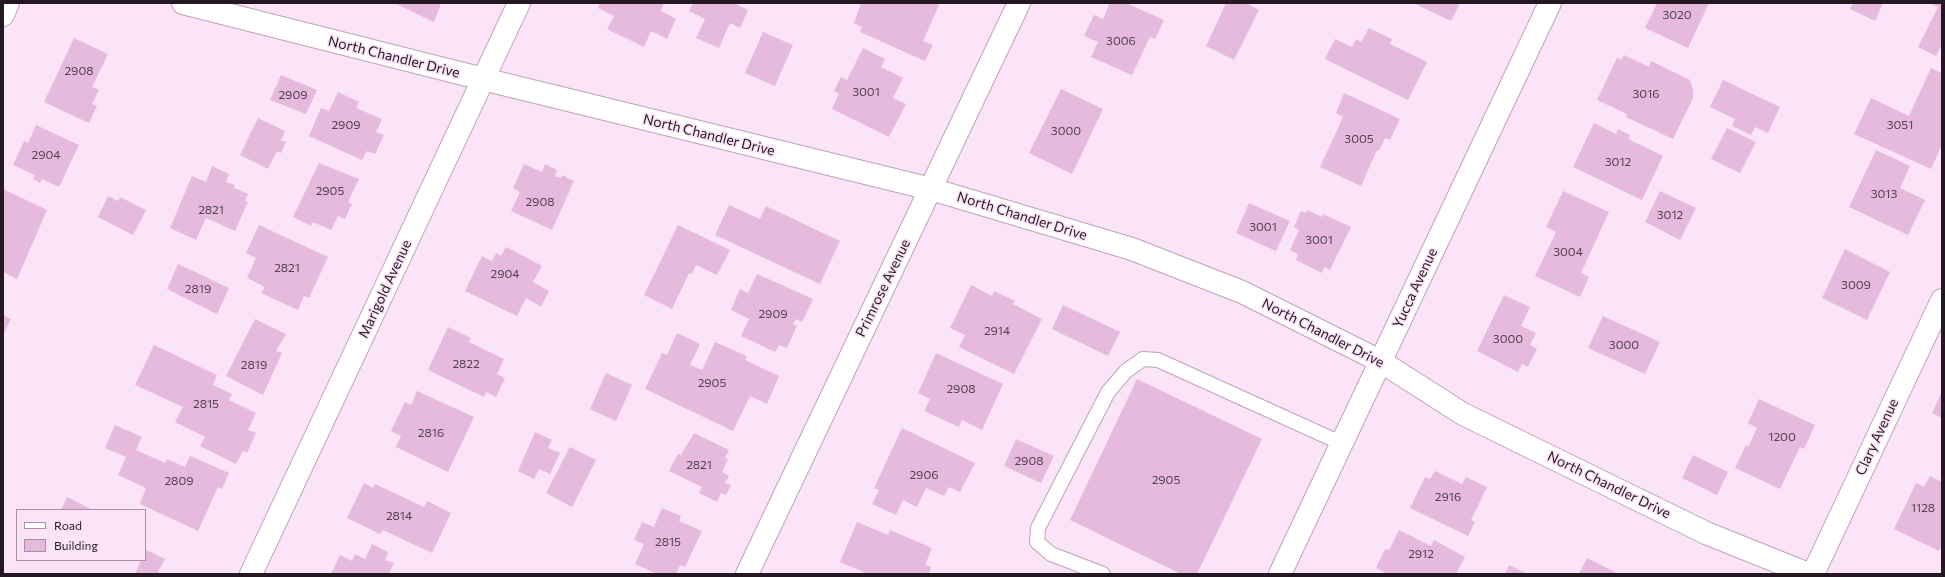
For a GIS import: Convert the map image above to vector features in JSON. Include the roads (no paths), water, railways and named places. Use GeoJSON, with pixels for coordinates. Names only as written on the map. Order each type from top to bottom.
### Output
{"type":"FeatureCollection","features":[{"type":"Feature","properties":{"kind":"street"},"geometry":{"type":"LineString","coordinates":[[3,15],[8,3]]}},
{"type":"Feature","properties":{"kind":"street","name":"North Chandler Drive"},"geometry":{"type":"LineString","coordinates":[[183,3],[483,79],[931,189],[1132,248],[1242,292],[1380,361],[1463,414],[1706,533],[1808,574]]}},
{"type":"Feature","properties":{"kind":"street","name":"Marigold Avenue"},"geometry":{"type":"LineString","coordinates":[[251,574],[519,3]]}},
{"type":"Feature","properties":{"kind":"street","name":"Primrose Avenue"},"geometry":{"type":"LineString","coordinates":[[747,574],[1020,3]]}},
{"type":"Feature","properties":{"kind":"street","name":"Yucca Avenue"},"geometry":{"type":"LineString","coordinates":[[1280,574],[1550,3]]}},
{"type":"Feature","properties":{"kind":"street","name":"Clary Avenue"},"geometry":{"type":"LineString","coordinates":[[1813,574],[1942,300]]}},
{"type":"Feature","properties":{"kind":"lane"},"geometry":{"type":"LineString","coordinates":[[1103,574],[1051,554],[1037,542],[1038,528],[1108,392],[1126,371],[1143,359],[1158,360],[1341,443]]}}]}
